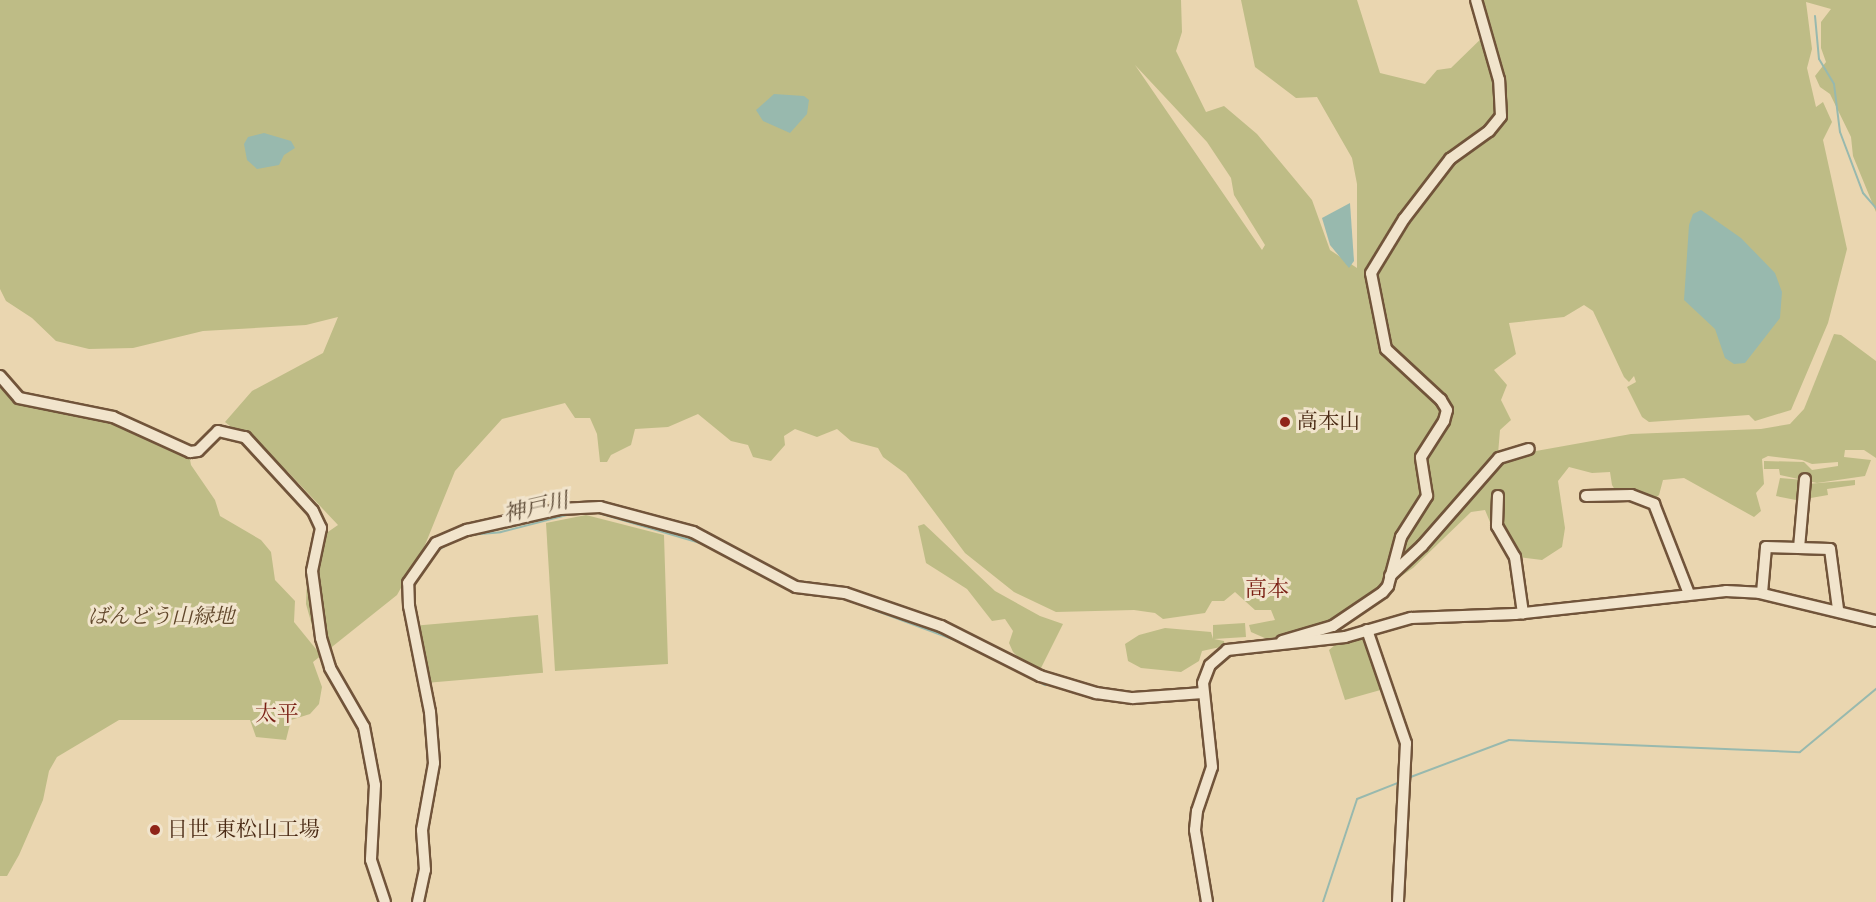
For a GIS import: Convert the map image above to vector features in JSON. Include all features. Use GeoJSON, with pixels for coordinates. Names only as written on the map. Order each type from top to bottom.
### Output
{"type":"FeatureCollection","features":[{"type":"Feature","properties":{"kind":"street"},"geometry":{"type":"LineString","coordinates":[[1277,644],[1333,626],[1383,592],[1401,537],[1427,496],[1421,457],[1444,421],[1447,410],[1441,400],[1386,349],[1371,273],[1404,219],[1445,165],[1489,131],[1501,117],[1500,80],[1476,0]]}},
{"type":"Feature","properties":{"kind":"street"},"geometry":{"type":"LineString","coordinates":[[0,376],[19,398],[114,417],[190,452],[198,451],[218,431],[245,437],[304,498],[318,519],[321,536],[312,571],[321,638],[333,674],[364,727],[375,785],[371,860],[385,902]]}},
{"type":"Feature","properties":{"kind":"street"},"geometry":{"type":"LineString","coordinates":[[1390,576],[1422,546],[1499,458],[1529,448]]}},
{"type":"Feature","properties":{"kind":"street"},"geometry":{"type":"LineString","coordinates":[[1799,548],[1805,479]]}},
{"type":"Feature","properties":{"kind":"street"},"geometry":{"type":"LineString","coordinates":[[1586,496],[1631,495],[1654,504],[1689,594]]}},
{"type":"Feature","properties":{"kind":"street"},"geometry":{"type":"LineString","coordinates":[[1498,496],[1497,526],[1517,564],[1523,613]]}},
{"type":"Feature","properties":{"kind":"street"},"geometry":{"type":"LineString","coordinates":[[418,902],[424,870],[422,830],[434,763],[430,711],[409,606],[408,583],[436,543],[466,530],[560,509],[600,507],[693,532],[796,586],[845,593],[940,626],[1040,676],[1096,693],[1133,698],[1203,693]]}},
{"type":"Feature","properties":{"kind":"street"},"geometry":{"type":"LineString","coordinates":[[1762,593],[1766,547],[1830,549],[1838,609]]}},
{"type":"Feature","properties":{"kind":"street"},"geometry":{"type":"LineString","coordinates":[[1207,902],[1195,830],[1197,811],[1212,767],[1203,693],[1206,673],[1221,653],[1249,645],[1335,638],[1411,618],[1523,613],[1689,594],[1762,593],[1838,609],[1876,621]]}},
{"type":"Feature","properties":{"kind":"street"},"geometry":{"type":"LineString","coordinates":[[1367,630],[1406,743],[1398,902]]}},
{"type":"Feature","properties":{"kind":"green space","name":"ばんどう山緑地"},"geometry":{"type":"Polygon","coordinates":[[[0,0],[1181,0],[1182,32],[1176,51],[1206,112],[1224,106],[1257,134],[1312,200],[1330,250],[1357,268],[1357,184],[1352,158],[1317,97],[1296,98],[1255,67],[1241,0],[1357,0],[1380,73],[1425,84],[1437,70],[1451,68],[1489,31],[1481,0],[1876,0],[1876,212],[1853,156],[1851,137],[1830,94],[1820,87],[1815,76],[1826,62],[1821,48],[1821,22],[1831,9],[1806,2],[1812,49],[1807,68],[1816,107],[1823,102],[1832,122],[1823,140],[1847,249],[1828,323],[1791,410],[1755,421],[1749,415],[1649,422],[1642,417],[1627,387],[1636,382],[1634,376],[1629,382],[1624,377],[1593,311],[1584,305],[1564,317],[1509,323],[1516,354],[1494,370],[1507,385],[1501,400],[1511,420],[1500,430],[1498,454],[1511,461],[1536,451],[1631,434],[1761,429],[1790,424],[1804,409],[1834,334],[1841,335],[1876,361],[1876,458],[1864,450],[1845,450],[1844,457],[1871,460],[1865,476],[1817,483],[1780,475],[1779,469],[1764,469],[1764,461],[1804,462],[1812,470],[1838,466],[1838,462],[1812,464],[1802,460],[1768,456],[1762,459],[1764,484],[1756,493],[1761,511],[1754,517],[1684,478],[1663,480],[1659,495],[1651,502],[1620,498],[1612,485],[1610,472],[1592,473],[1569,467],[1558,481],[1565,528],[1562,547],[1542,560],[1519,557],[1497,539],[1485,510],[1471,512],[1413,568],[1331,624],[1267,639],[1251,632],[1249,625],[1275,620],[1271,610],[1255,610],[1235,592],[1224,601],[1212,601],[1205,613],[1163,619],[1155,613],[1134,610],[1056,612],[1014,592],[965,553],[906,474],[883,457],[878,448],[851,441],[837,429],[817,437],[795,429],[784,436],[785,445],[771,461],[753,457],[748,445],[731,441],[698,414],[668,427],[635,429],[631,445],[611,455],[607,462],[600,462],[597,434],[590,418],[575,418],[565,403],[502,419],[455,471],[425,545],[397,595],[313,662],[322,687],[319,704],[310,714],[291,720],[286,740],[256,737],[250,720],[119,720],[57,757],[49,771],[43,800],[19,855],[7,876],[0,876],[0,378],[27,406],[45,409],[48,405],[110,419],[189,454],[191,465],[215,500],[220,516],[261,540],[271,552],[275,580],[295,601],[294,622],[320,654],[306,604],[307,579],[325,534],[338,525],[288,472],[225,422],[252,391],[323,353],[338,317],[306,325],[203,331],[133,348],[89,349],[56,341],[32,318],[6,301],[0,289],[0,0]],[[1135,65],[1262,250],[1265,245],[1234,195],[1231,178],[1207,142],[1135,65]]]}},
{"type":"Feature","properties":{"kind":"green space"},"geometry":{"type":"Polygon","coordinates":[[[1780,478],[1804,480],[1801,501],[1776,496],[1780,478]]]}},
{"type":"Feature","properties":{"kind":"green space"},"geometry":{"type":"Polygon","coordinates":[[[1855,480],[1855,485],[1827,489],[1828,495],[1805,499],[1807,484],[1855,480]]]}},
{"type":"Feature","properties":{"kind":"green space"},"geometry":{"type":"Polygon","coordinates":[[[586,515],[664,535],[668,664],[555,671],[546,523],[586,515]]]}},
{"type":"Feature","properties":{"kind":"green space"},"geometry":{"type":"Polygon","coordinates":[[[924,524],[995,591],[1040,616],[1063,624],[1041,668],[1025,664],[1013,652],[1009,643],[1013,631],[1005,619],[992,621],[967,589],[926,563],[918,526],[924,524]]]}},
{"type":"Feature","properties":{"kind":"green space"},"geometry":{"type":"Polygon","coordinates":[[[538,615],[543,673],[426,683],[420,625],[538,615]]]}},
{"type":"Feature","properties":{"kind":"green space"},"geometry":{"type":"Polygon","coordinates":[[[1245,623],[1246,637],[1214,639],[1224,641],[1225,646],[1202,651],[1199,661],[1181,672],[1141,668],[1128,661],[1125,644],[1139,635],[1165,628],[1211,632],[1213,639],[1213,625],[1245,623]]]}},
{"type":"Feature","properties":{"kind":"green space"},"geometry":{"type":"Polygon","coordinates":[[[1364,637],[1384,689],[1345,700],[1329,650],[1335,645],[1364,637]]]}},
{"type":"Feature","properties":{"kind":"water"},"geometry":{"type":"Polygon","coordinates":[[[774,94],[804,96],[809,100],[807,114],[790,133],[763,121],[756,110],[774,94]]]}},
{"type":"Feature","properties":{"kind":"water"},"geometry":{"type":"Polygon","coordinates":[[[264,133],[291,141],[295,148],[284,155],[279,165],[257,169],[247,160],[244,144],[248,137],[264,133]]]}},
{"type":"Feature","properties":{"kind":"water"},"geometry":{"type":"Polygon","coordinates":[[[1350,203],[1354,261],[1349,268],[1330,245],[1322,218],[1350,203]]]}},
{"type":"Feature","properties":{"kind":"water"},"geometry":{"type":"Polygon","coordinates":[[[1701,210],[1741,238],[1775,273],[1782,292],[1780,318],[1745,363],[1734,364],[1725,358],[1715,329],[1684,300],[1689,225],[1693,214],[1701,210]]]}},
{"type":"Feature","properties":{"kind":"waterway"},"geometry":{"type":"LineString","coordinates":[[1815,16],[1819,59],[1834,84],[1840,132],[1863,193],[1876,208]]}},
{"type":"Feature","properties":{"kind":"waterway","name":"神戸川"},"geometry":{"type":"LineString","coordinates":[[595,512],[704,544]]}},
{"type":"Feature","properties":{"kind":"waterway","name":"神戸川"},"geometry":{"type":"LineString","coordinates":[[469,535],[501,532],[571,514]]}},
{"type":"Feature","properties":{"kind":"waterway","name":"神戸川"},"geometry":{"type":"LineString","coordinates":[[437,551],[455,540]]}},
{"type":"Feature","properties":{"kind":"waterway","name":"神戸川"},"geometry":{"type":"LineString","coordinates":[[720,552],[791,590]]}},
{"type":"Feature","properties":{"kind":"waterway","name":"神戸川"},"geometry":{"type":"LineString","coordinates":[[414,596],[416,617]]}},
{"type":"Feature","properties":{"kind":"waterway","name":"神戸川"},"geometry":{"type":"LineString","coordinates":[[842,598],[963,643]]}},
{"type":"Feature","properties":{"kind":"waterway","name":"神戸川"},"geometry":{"type":"LineString","coordinates":[[418,623],[431,688]]}},
{"type":"Feature","properties":{"kind":"waterway","name":"神戸川"},"geometry":{"type":"LineString","coordinates":[[976,649],[1045,685]]}},
{"type":"Feature","properties":{"kind":"waterway"},"geometry":{"type":"LineString","coordinates":[[1408,778],[1509,740],[1800,752],[1876,689]]}},
{"type":"Feature","properties":{"kind":"waterway","name":"神戸川"},"geometry":{"type":"LineString","coordinates":[[436,717],[438,753]]}},
{"type":"Feature","properties":{"kind":"waterway"},"geometry":{"type":"LineString","coordinates":[[1323,902],[1357,799],[1400,782]]}},
{"type":"Feature","properties":{"kind":"place","name":"高本山"},"geometry":{"type":"Point","coordinates":[1285,422]}},
{"type":"Feature","properties":{"kind":"place","name":"日世 東松山工場"},"geometry":{"type":"Point","coordinates":[155,830]}},
{"type":"Feature","properties":{"kind":"district","name":"高本"},"geometry":{"type":"Point","coordinates":[1267,590]}},
{"type":"Feature","properties":{"kind":"district","name":"太平"},"geometry":{"type":"Point","coordinates":[277,715]}}]}
